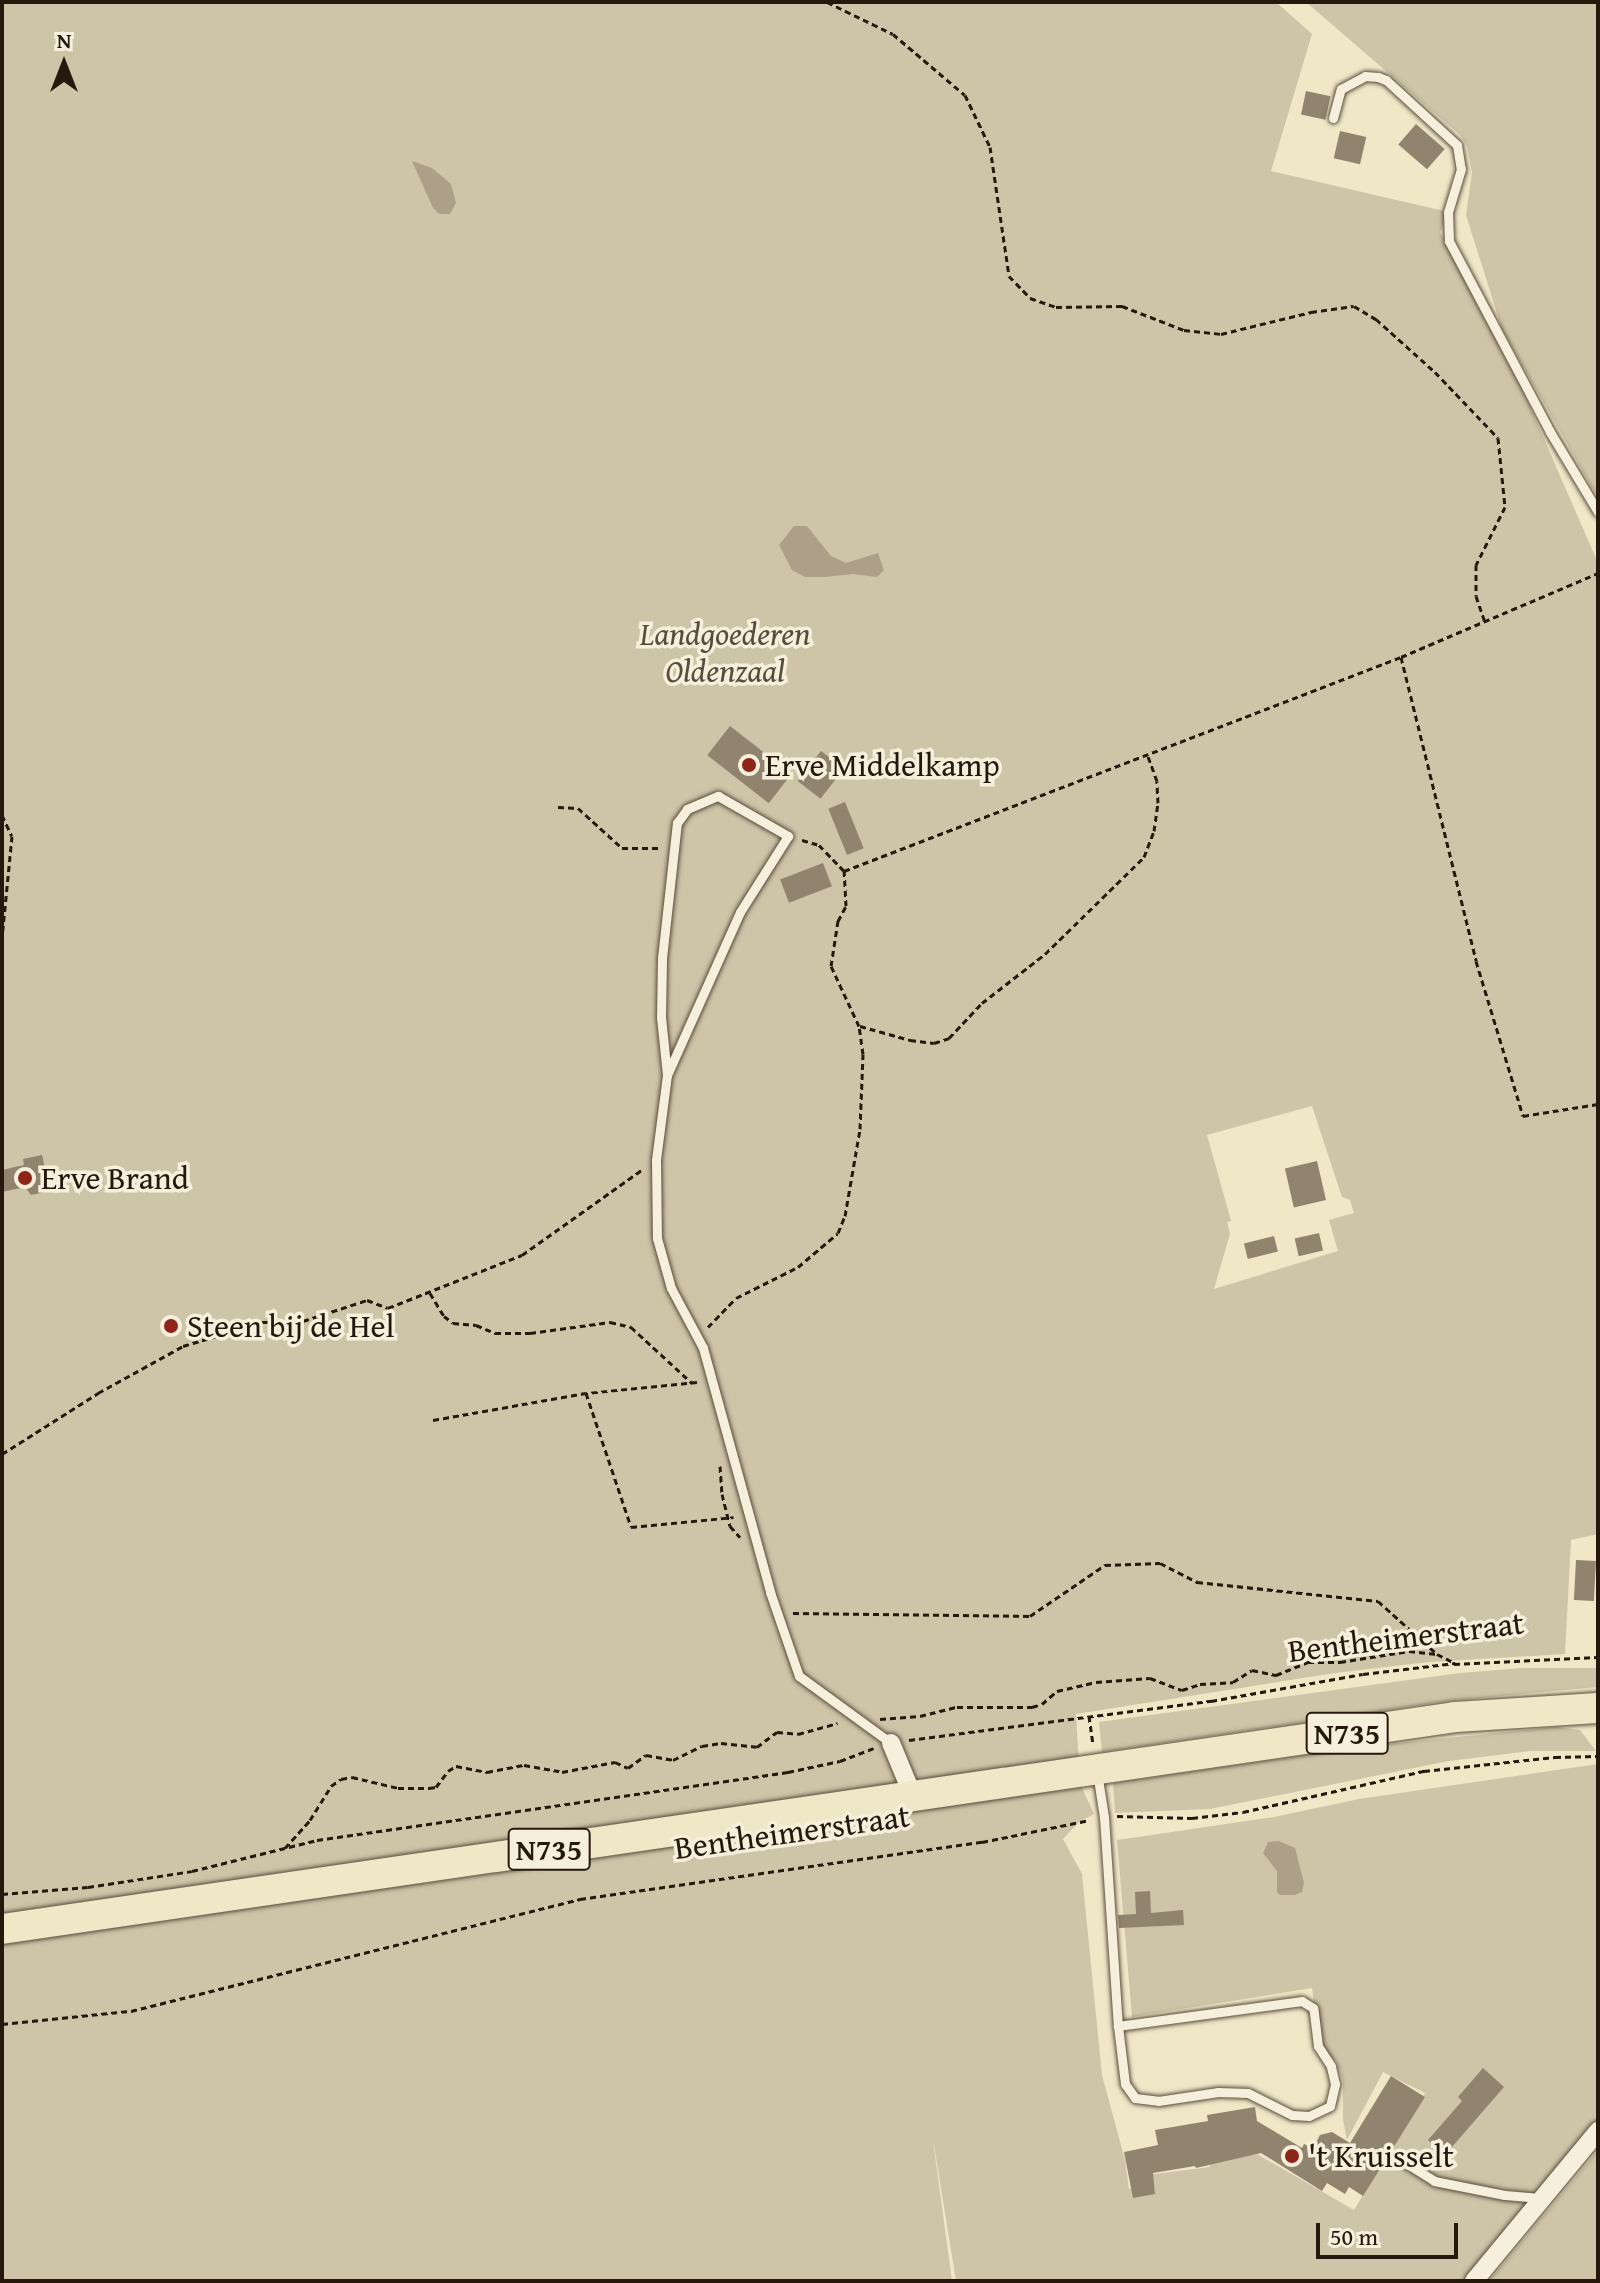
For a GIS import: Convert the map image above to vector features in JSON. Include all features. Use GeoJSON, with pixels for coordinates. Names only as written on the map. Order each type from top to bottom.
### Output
{"type":"FeatureCollection","features":[{"type":"Feature","properties":{"kind":"main road","name":"Bentheimerstraat"},"geometry":{"type":"LineString","coordinates":[[2,1929],[1455,1717],[1598,1708]]}},
{"type":"Feature","properties":{"kind":"street","name":"Bentheimerstraat"},"geometry":{"type":"LineString","coordinates":[[891,1743],[913,1796]]}},
{"type":"Feature","properties":{"kind":"street"},"geometry":{"type":"LineString","coordinates":[[1474,2281],[1598,2131]]}},
{"type":"Feature","properties":{"kind":"lane"},"geometry":{"type":"LineString","coordinates":[[1333,118],[1341,89],[1365,76],[1378,77],[1386,80],[1457,145],[1461,169],[1448,212],[1449,241],[1550,432],[1598,512]]}},
{"type":"Feature","properties":{"kind":"lane"},"geometry":{"type":"LineString","coordinates":[[667,1075],[740,912],[788,836],[718,796],[687,809],[677,823],[674,842],[662,958],[661,1017],[667,1075],[656,1160],[656,1217],[662,1262],[671,1288],[703,1348],[748,1516],[799,1676],[891,1743]]}},
{"type":"Feature","properties":{"kind":"lane"},"geometry":{"type":"LineString","coordinates":[[1096,1770],[1104,1817],[1118,2026],[1125,2084],[1135,2098],[1158,2101],[1218,2092],[1248,2093],[1292,2115],[1309,2116],[1330,2106],[1335,2084],[1331,2066],[1318,2046],[1313,2008],[1302,2001],[1118,2026]]}},
{"type":"Feature","properties":{"kind":"lane"},"geometry":{"type":"LineString","coordinates":[[1401,2160],[1434,2181],[1505,2195],[1543,2198]]}},
{"type":"Feature","properties":{"kind":"path"},"geometry":{"type":"LineString","coordinates":[[827,2],[893,34],[965,95],[990,147],[1009,276],[1030,298],[1056,307],[1122,306],[1184,330],[1221,334],[1311,312],[1354,306],[1376,319],[1498,438],[1505,507],[1476,565],[1476,596],[1485,622]]}},
{"type":"Feature","properties":{"kind":"path"},"geometry":{"type":"LineString","coordinates":[[844,871],[1401,657],[1598,573]]}},
{"type":"Feature","properties":{"kind":"path"},"geometry":{"type":"LineString","coordinates":[[1401,657],[1476,961],[1523,1116],[1598,1104]]}},
{"type":"Feature","properties":{"kind":"path"},"geometry":{"type":"LineString","coordinates":[[859,1026],[910,1040],[934,1043],[949,1038],[982,1003],[1045,954],[1144,857],[1154,831],[1158,803],[1157,781],[1147,754]]}},
{"type":"Feature","properties":{"kind":"path"},"geometry":{"type":"LineString","coordinates":[[558,807],[578,808],[622,848],[653,850],[674,842]]}},
{"type":"Feature","properties":{"kind":"path"},"geometry":{"type":"LineString","coordinates":[[2,815],[12,836],[2,938]]}},
{"type":"Feature","properties":{"kind":"path"},"geometry":{"type":"LineString","coordinates":[[703,1348],[711,1322],[736,1298],[798,1267],[838,1233],[845,1216],[860,1129],[863,1054],[859,1026],[831,966],[838,921],[846,906],[844,871],[819,845],[788,836]]}},
{"type":"Feature","properties":{"kind":"path"},"geometry":{"type":"LineString","coordinates":[[2,1454],[98,1393],[183,1346],[263,1322],[303,1321],[367,1300],[388,1308],[522,1255],[656,1160]]}},
{"type":"Feature","properties":{"kind":"path"},"geometry":{"type":"LineString","coordinates":[[430,1293],[444,1316],[453,1323],[476,1325],[495,1333],[530,1333],[610,1322],[631,1327],[692,1383]]}},
{"type":"Feature","properties":{"kind":"path"},"geometry":{"type":"LineString","coordinates":[[433,1420],[586,1393],[713,1381]]}},
{"type":"Feature","properties":{"kind":"path"},"geometry":{"type":"LineString","coordinates":[[586,1393],[631,1527],[748,1516]]}},
{"type":"Feature","properties":{"kind":"path"},"geometry":{"type":"LineString","coordinates":[[777,1613],[1030,1616],[1105,1565],[1160,1563],[1197,1582],[1378,1601],[1437,1654]]}},
{"type":"Feature","properties":{"kind":"path","name":"Bentheimerstraat"},"geometry":{"type":"LineString","coordinates":[[2,1894],[88,1887],[192,1871],[285,1848],[460,1817],[788,1772],[840,1761],[891,1743],[1455,1663],[1439,1666],[1598,1657]]}},
{"type":"Feature","properties":{"kind":"path"},"geometry":{"type":"LineString","coordinates":[[1089,1716],[1096,1770]]}},
{"type":"Feature","properties":{"kind":"path","name":"Bentheimerstraat"},"geometry":{"type":"LineString","coordinates":[[2,2024],[131,2011],[580,1899],[982,1842],[1104,1817],[1192,1818],[1243,1812],[1424,1771],[1555,1757],[1598,1756]]}},
{"type":"Feature","properties":{"kind":"green space","name":"Landgoederen Oldenzaal"},"geometry":{"type":"Polygon","coordinates":[[[2,2],[1276,2],[1312,34],[1271,171],[1444,211],[1445,223],[1440,232],[1511,363],[1598,563],[1598,1534],[1571,1540],[1565,1654],[1429,1662],[1335,1673],[1076,1714],[1080,1783],[1094,1814],[1078,1823],[1063,1839],[1082,1874],[1102,2075],[1125,2160],[1129,2189],[1147,2187],[1146,2175],[1210,2167],[1210,2159],[1257,2154],[1354,2210],[1425,2093],[1383,2072],[1347,2140],[1343,2120],[1343,2081],[1336,2061],[1320,2047],[1312,1988],[1132,2017],[1117,1840],[1274,1817],[1359,1799],[1598,1764],[1598,2126],[1465,2281],[956,2281],[932,2133],[952,2281],[2,2281],[2,2]],[[1312,1106],[1207,1135],[1231,1221],[1227,1222],[1230,1234],[1214,1289],[1338,1251],[1329,1220],[1354,1213],[1350,1200],[1342,1197],[1312,1106]]]}},
{"type":"Feature","properties":{"kind":"green space"},"geometry":{"type":"Polygon","coordinates":[[[1306,2],[1598,2],[1598,498],[1502,329],[1466,215],[1472,172],[1467,146],[1460,135],[1306,2]]]}},
{"type":"Feature","properties":{"kind":"green space"},"geometry":{"type":"Polygon","coordinates":[[[1523,1668],[1598,1668],[1598,1687],[1447,1701],[1102,1752],[1099,1722],[1460,1673],[1523,1668]]]}},
{"type":"Feature","properties":{"kind":"green space"},"geometry":{"type":"Polygon","coordinates":[[[1556,1727],[1580,1730],[1596,1751],[1530,1751],[1449,1761],[1210,1809],[1115,1813],[1113,1783],[1359,1747],[1556,1727]]]}},
{"type":"Feature","properties":{"kind":"green space"},"geometry":{"type":"Polygon","coordinates":[[[1598,2150],[1598,2281],[1489,2281],[1575,2178],[1598,2150]]]}},
{"type":"Feature","properties":{"kind":"shaded area"},"geometry":{"type":"Polygon","coordinates":[[[412,161],[432,168],[451,184],[456,203],[450,214],[439,214],[433,208],[412,161]]]}},
{"type":"Feature","properties":{"kind":"shaded area"},"geometry":{"type":"Polygon","coordinates":[[[794,526],[807,526],[831,556],[846,563],[878,553],[884,570],[877,577],[853,574],[805,577],[792,570],[779,545],[794,526]]]}},
{"type":"Feature","properties":{"kind":"shaded area"},"geometry":{"type":"Polygon","coordinates":[[[1279,1841],[1295,1848],[1304,1883],[1302,1892],[1295,1895],[1280,1895],[1277,1892],[1277,1871],[1263,1853],[1268,1842],[1279,1841]]]}},
{"type":"Feature","properties":{"kind":"building"},"geometry":{"type":"Polygon","coordinates":[[[1306,91],[1330,96],[1325,120],[1301,114],[1306,91]]]}},
{"type":"Feature","properties":{"kind":"building"},"geometry":{"type":"Polygon","coordinates":[[[1416,124],[1445,149],[1427,169],[1398,144],[1416,124]]]}},
{"type":"Feature","properties":{"kind":"building"},"geometry":{"type":"Polygon","coordinates":[[[1340,131],[1366,137],[1360,164],[1334,158],[1340,131]]]}},
{"type":"Feature","properties":{"kind":"building","name":"Erve Middelkamp"},"geometry":{"type":"Polygon","coordinates":[[[730,726],[791,774],[769,803],[707,755],[730,726]]]}},
{"type":"Feature","properties":{"kind":"building"},"geometry":{"type":"Polygon","coordinates":[[[821,751],[844,769],[820,799],[798,781],[821,751]]]}},
{"type":"Feature","properties":{"kind":"building"},"geometry":{"type":"Polygon","coordinates":[[[845,802],[864,848],[847,855],[828,809],[845,802]]]}},
{"type":"Feature","properties":{"kind":"building"},"geometry":{"type":"Polygon","coordinates":[[[823,863],[832,886],[789,903],[780,879],[823,863]]]}},
{"type":"Feature","properties":{"kind":"building","name":"Erve Brand"},"geometry":{"type":"Polygon","coordinates":[[[42,1155],[50,1191],[31,1195],[25,1187],[2,1192],[2,1170],[24,1165],[23,1159],[42,1155]]]}},
{"type":"Feature","properties":{"kind":"building"},"geometry":{"type":"Polygon","coordinates":[[[1317,1161],[1326,1200],[1294,1207],[1285,1168],[1317,1161]]]}},
{"type":"Feature","properties":{"kind":"building"},"geometry":{"type":"Polygon","coordinates":[[[1319,1233],[1323,1251],[1299,1256],[1295,1239],[1319,1233]]]}},
{"type":"Feature","properties":{"kind":"building"},"geometry":{"type":"Polygon","coordinates":[[[1274,1236],[1278,1252],[1248,1259],[1244,1243],[1274,1236]]]}},
{"type":"Feature","properties":{"kind":"building"},"geometry":{"type":"Polygon","coordinates":[[[1576,1560],[1596,1561],[1594,1601],[1574,1600],[1576,1560]]]}},
{"type":"Feature","properties":{"kind":"building"},"geometry":{"type":"Polygon","coordinates":[[[1150,1891],[1151,1913],[1183,1910],[1184,1925],[1119,1928],[1118,1915],[1136,1914],[1135,1892],[1150,1891]]]}},
{"type":"Feature","properties":{"kind":"building"},"geometry":{"type":"Polygon","coordinates":[[[1483,2068],[1504,2087],[1445,2155],[1428,2140],[1462,2101],[1458,2097],[1483,2068]]]}},
{"type":"Feature","properties":{"kind":"building"},"geometry":{"type":"Polygon","coordinates":[[[1391,2076],[1425,2097],[1363,2196],[1349,2187],[1345,2194],[1327,2183],[1322,2191],[1261,2153],[1196,2168],[1153,2173],[1155,2194],[1133,2198],[1124,2152],[1158,2145],[1155,2130],[1208,2121],[1207,2115],[1255,2107],[1257,2121],[1302,2148],[1304,2144],[1313,2148],[1320,2135],[1332,2132],[1350,2143],[1391,2076]]]}},
{"type":"Feature","properties":{"kind":"place","name":"Erve Middelkamp"},"geometry":{"type":"Point","coordinates":[749,765]}},
{"type":"Feature","properties":{"kind":"place","name":"Erve Brand"},"geometry":{"type":"Point","coordinates":[25,1178]}},
{"type":"Feature","properties":{"kind":"place","name":"Steen bij de Hel"},"geometry":{"type":"Point","coordinates":[171,1326]}},
{"type":"Feature","properties":{"kind":"place","name":"'t Kruisselt"},"geometry":{"type":"Point","coordinates":[1292,2156]}}]}
